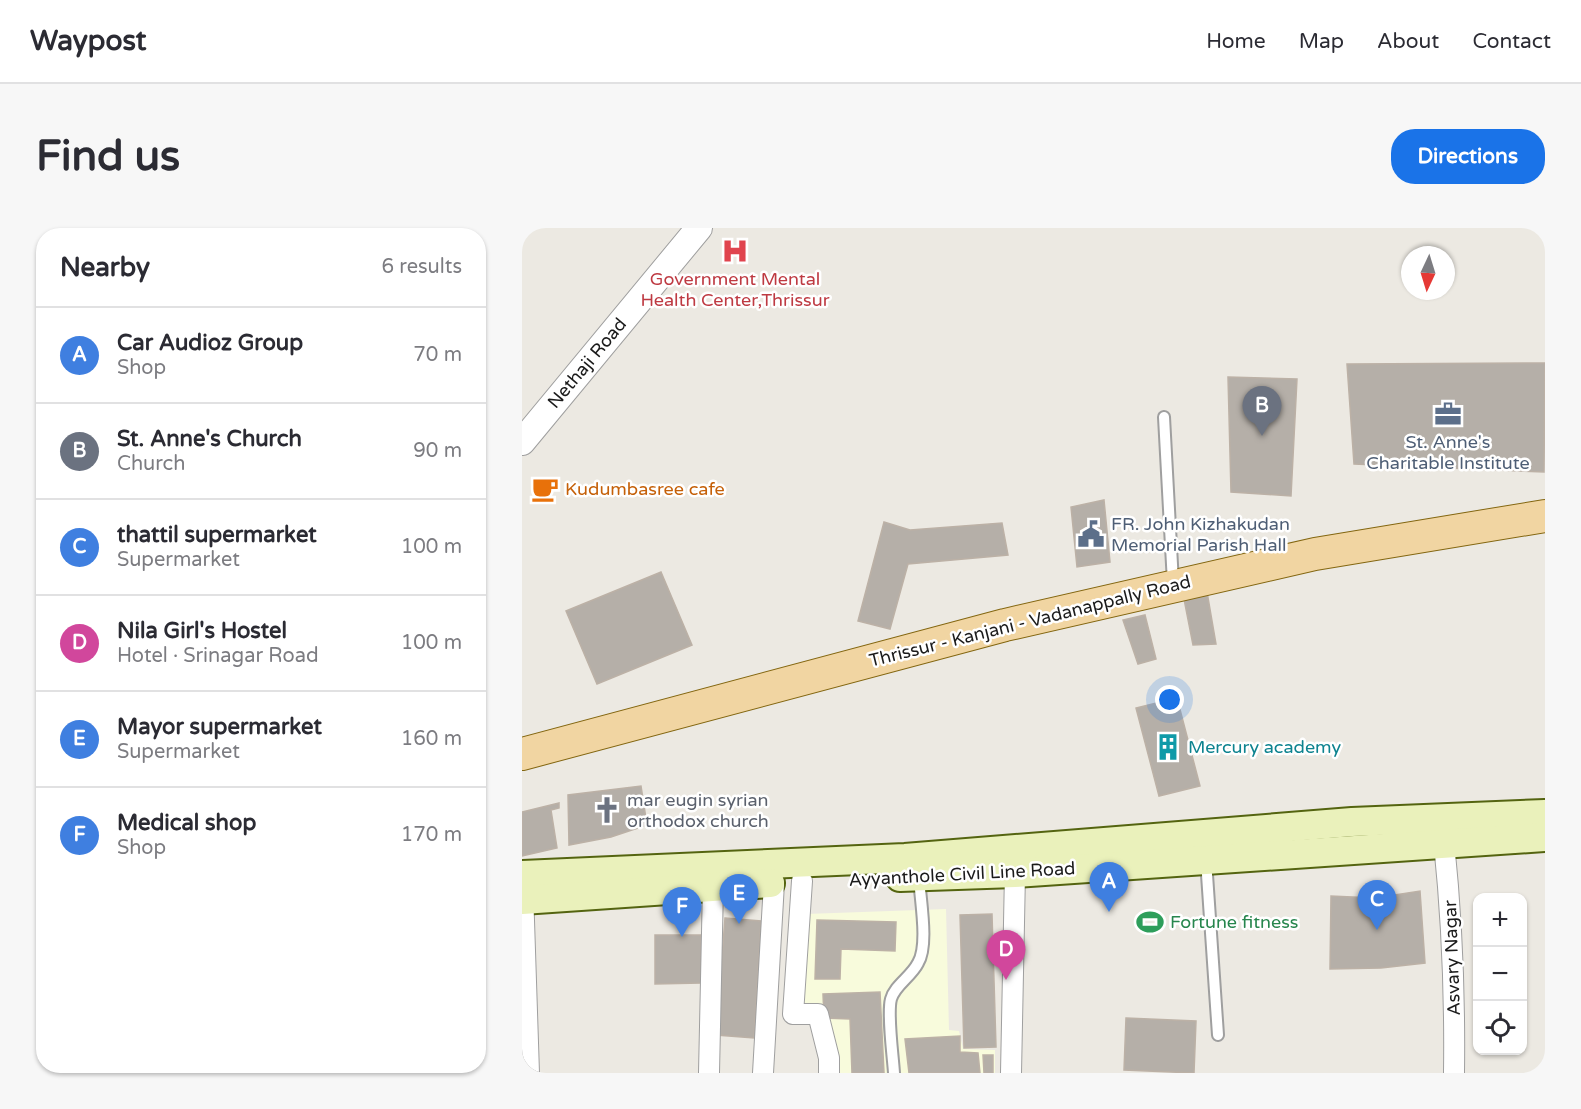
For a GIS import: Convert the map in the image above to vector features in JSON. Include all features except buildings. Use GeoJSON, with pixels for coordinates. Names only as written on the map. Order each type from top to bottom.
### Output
{"type":"FeatureCollection","features":[{"type":"Feature","properties":{"kind":"main road","name":"Thrissur - Kanjani - Vadanappally Road"},"geometry":{"type":"LineString","coordinates":[[522,754],[982,631],[1173,586],[1316,554],[1545,516]]}},
{"type":"Feature","properties":{"kind":"main road"},"geometry":{"type":"LineString","coordinates":[[523,888],[1352,822],[1545,814]]}},
{"type":"Feature","properties":{"kind":"main road","name":"Ayyanthole Civil Line Road"},"geometry":{"type":"LineString","coordinates":[[523,888],[713,886],[1015,873],[1545,837]]}},
{"type":"Feature","properties":{"kind":"street","name":"Nethaji Road"},"geometry":{"type":"LineString","coordinates":[[522,442],[699,228]]}},
{"type":"Feature","properties":{"kind":"street","name":"Asvary Nagar"},"geometry":{"type":"LineString","coordinates":[[1444,843],[1451,908],[1455,999],[1454,1073]]}},
{"type":"Feature","properties":{"kind":"street"},"geometry":{"type":"LineString","coordinates":[[1011,1073],[1015,873]]}},
{"type":"Feature","properties":{"kind":"street"},"geometry":{"type":"LineString","coordinates":[[764,1073],[788,882]]}},
{"type":"Feature","properties":{"kind":"street"},"geometry":{"type":"LineString","coordinates":[[788,882],[793,1014],[818,1014],[830,1058],[829,1073]]}},
{"type":"Feature","properties":{"kind":"street"},"geometry":{"type":"LineString","coordinates":[[709,1073],[713,886]]}},
{"type":"Feature","properties":{"kind":"street"},"geometry":{"type":"LineString","coordinates":[[523,888],[529,1073]]}},
{"type":"Feature","properties":{"kind":"lane"},"geometry":{"type":"LineString","coordinates":[[1164,417],[1173,586]]}},
{"type":"Feature","properties":{"kind":"lane"},"geometry":{"type":"LineString","coordinates":[[1206,860],[1218,1035]]}},
{"type":"Feature","properties":{"kind":"lane"},"geometry":{"type":"LineString","coordinates":[[894,1073],[890,1001],[896,989],[908,979],[920,961],[923,946],[919,876]]}},
{"type":"Feature","properties":{"kind":"shaded area"},"geometry":{"type":"Polygon","coordinates":[[[946,909],[949,1030],[959,1031],[963,1049],[995,1050],[995,1073],[834,1073],[835,1056],[801,1008],[806,914],[946,909]]]}},
{"type":"Feature","properties":{"kind":"place","name":"Government Mental Health Center,Thrissur"},"geometry":{"type":"Point","coordinates":[735,251]}},
{"type":"Feature","properties":{"kind":"place","name":"St. Anne's Charitable Institute"},"geometry":{"type":"Point","coordinates":[1448,414]}},
{"type":"Feature","properties":{"kind":"place","name":"St. Anne's Church"},"geometry":{"type":"Point","coordinates":[1262,436]}},
{"type":"Feature","properties":{"kind":"place","name":"Kudumbasree cafe"},"geometry":{"type":"Point","coordinates":[545,489]}},
{"type":"Feature","properties":{"kind":"place","name":"FR. John Kizhakudan Memorial Parish Hall"},"geometry":{"type":"Point","coordinates":[1091,534]}},
{"type":"Feature","properties":{"kind":"place","name":"Mercury academy"},"geometry":{"type":"Point","coordinates":[1168,747]}},
{"type":"Feature","properties":{"kind":"place","name":"mar eugin syrian orthodox church"},"geometry":{"type":"Point","coordinates":[607,810]}},
{"type":"Feature","properties":{"kind":"place","name":"Car Audioz Group"},"geometry":{"type":"Point","coordinates":[1109,912]}},
{"type":"Feature","properties":{"kind":"place","name":"Fortune fitness"},"geometry":{"type":"Point","coordinates":[1150,922]}},
{"type":"Feature","properties":{"kind":"place","name":"Mayor supermarket"},"geometry":{"type":"Point","coordinates":[739,924]}},
{"type":"Feature","properties":{"kind":"place","name":"thattil supermarket"},"geometry":{"type":"Point","coordinates":[1377,930]}},
{"type":"Feature","properties":{"kind":"place","name":"Medical shop"},"geometry":{"type":"Point","coordinates":[682,937]}},
{"type":"Feature","properties":{"kind":"place","name":"Nila Girl's Hostel"},"geometry":{"type":"Point","coordinates":[1006,980]}}]}
